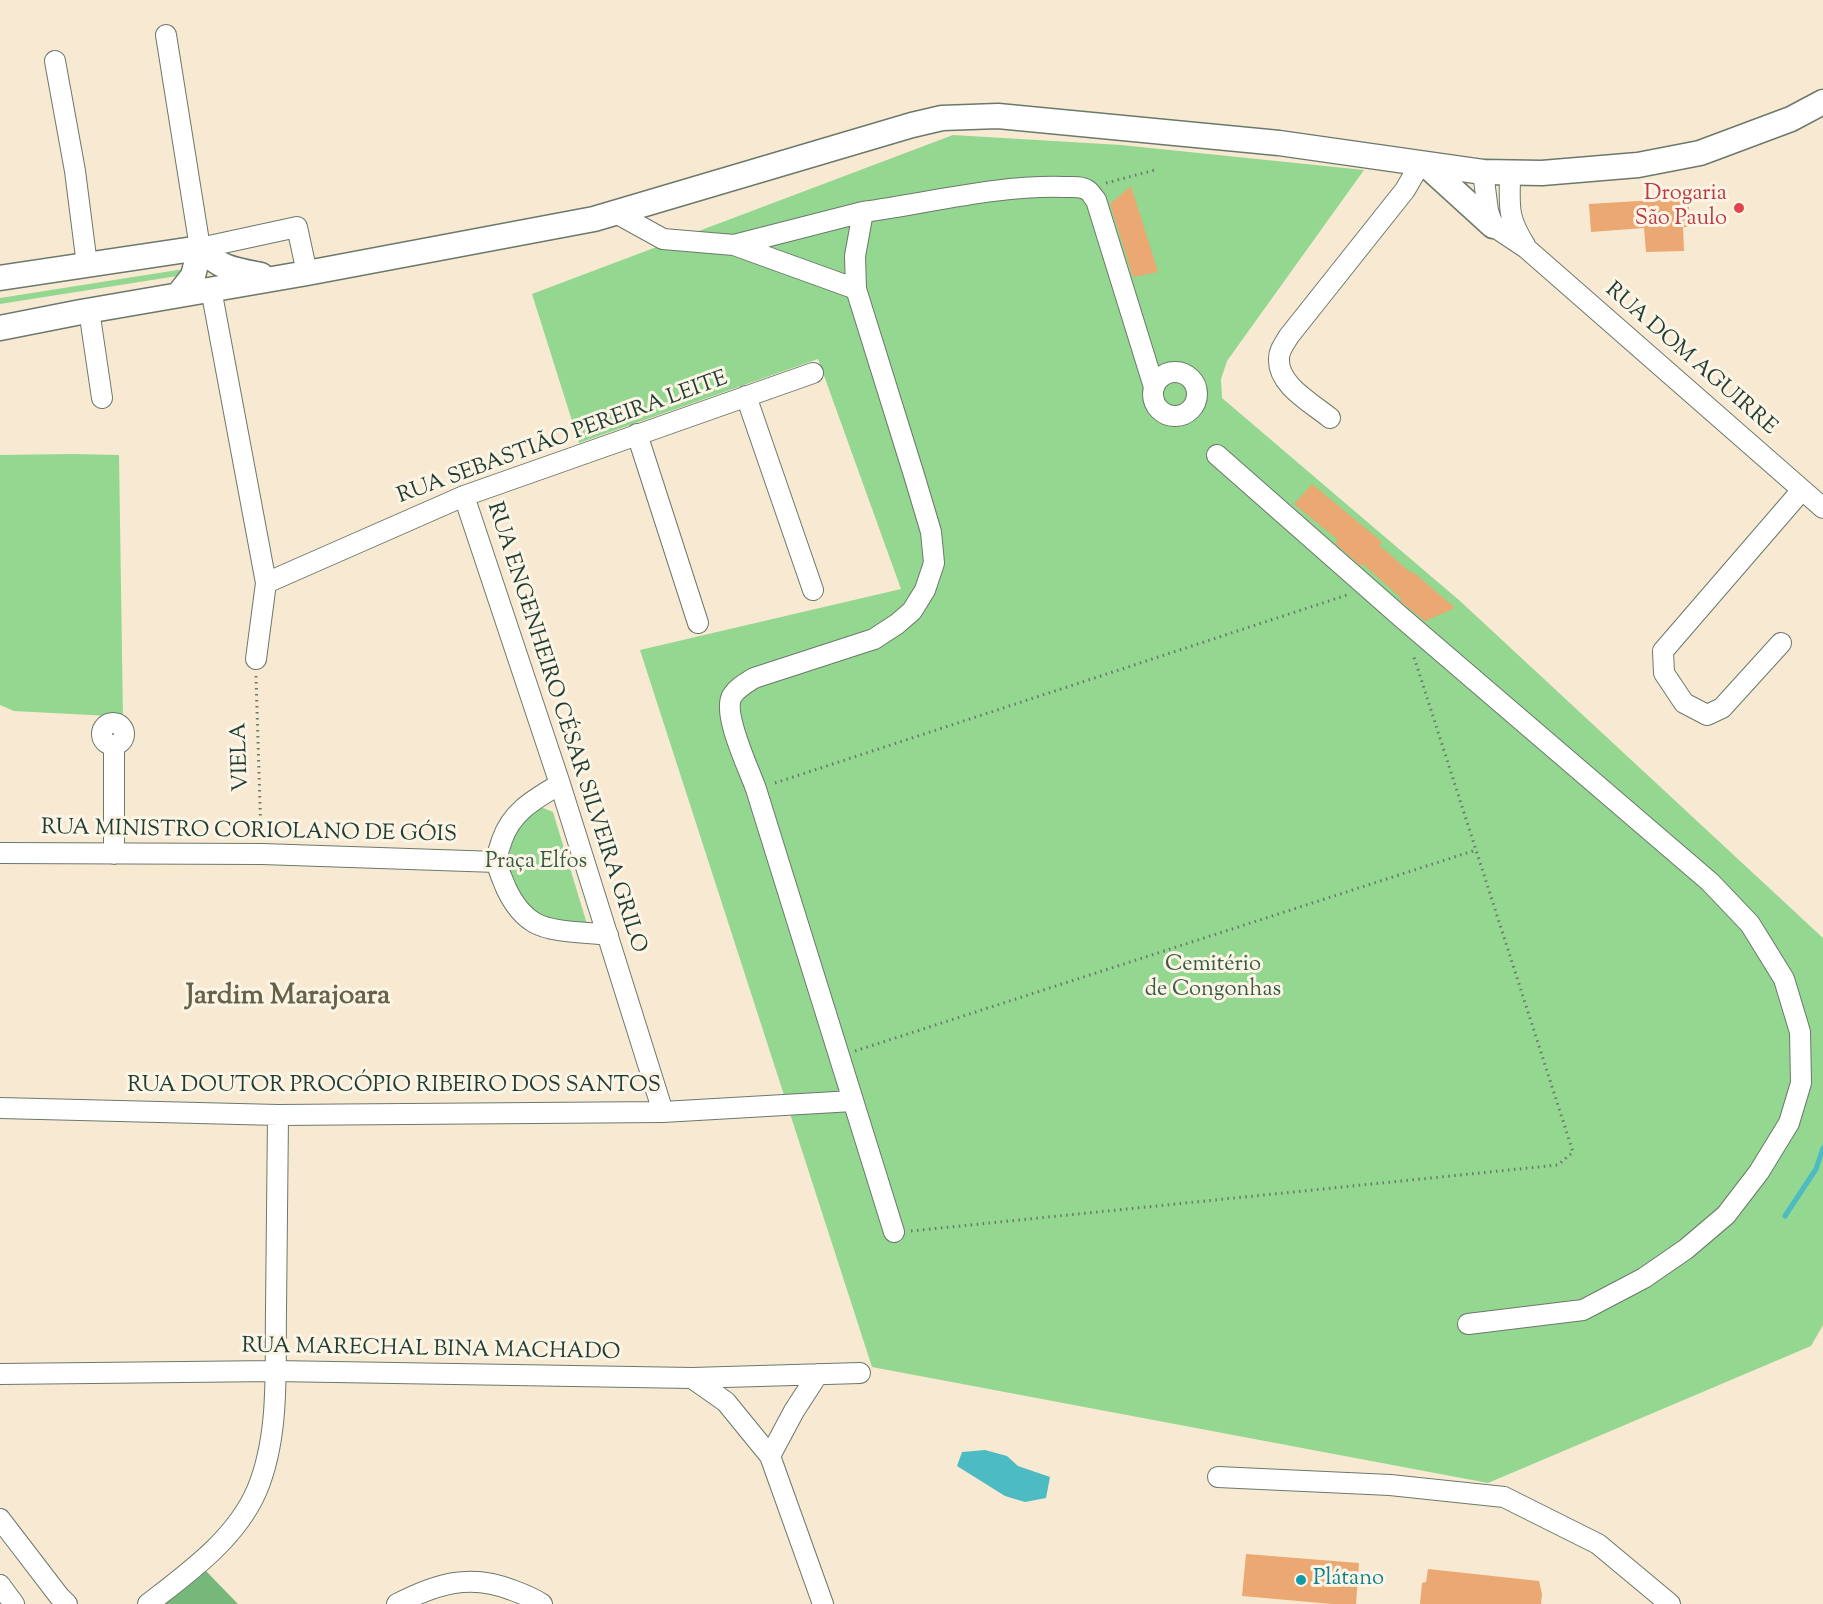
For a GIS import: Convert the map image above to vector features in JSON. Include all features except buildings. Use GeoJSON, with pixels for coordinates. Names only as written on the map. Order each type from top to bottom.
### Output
{"type":"FeatureCollection","features":[{"type":"Feature","properties":{"kind":"main road"},"geometry":{"type":"LineString","coordinates":[[0,328],[594,219],[942,118],[998,116],[1279,143],[1483,172],[1552,172],[1627,166],[1700,153],[1791,118],[1823,102]]}},
{"type":"Feature","properties":{"kind":"main road"},"geometry":{"type":"LineString","coordinates":[[1423,165],[1493,226]]}},
{"type":"Feature","properties":{"kind":"main road"},"geometry":{"type":"LineString","coordinates":[[0,278],[200,248]]}},
{"type":"Feature","properties":{"kind":"main road"},"geometry":{"type":"LineString","coordinates":[[200,248],[221,266],[275,278]]}},
{"type":"Feature","properties":{"kind":"main road"},"geometry":{"type":"LineString","coordinates":[[178,295],[193,276],[200,248]]}},
{"type":"Feature","properties":{"kind":"street"},"geometry":{"type":"LineString","coordinates":[[166,35],[200,248],[297,227],[307,273]]}},
{"type":"Feature","properties":{"kind":"street"},"geometry":{"type":"LineString","coordinates":[[55,62],[75,171],[87,265]]}},
{"type":"Feature","properties":{"kind":"street"},"geometry":{"type":"LineString","coordinates":[[1330,418],[1283,378],[1279,360],[1280,351],[1289,336],[1423,165]]}},
{"type":"Feature","properties":{"kind":"street"},"geometry":{"type":"LineString","coordinates":[[1483,172],[1488,212],[1493,226]]}},
{"type":"Feature","properties":{"kind":"street","name":"RUA DOM AGUIRRE"},"geometry":{"type":"LineString","coordinates":[[1510,172],[1510,217],[1526,248]]}},
{"type":"Feature","properties":{"kind":"street"},"geometry":{"type":"LineString","coordinates":[[734,245],[863,212],[974,193],[1043,186],[1078,187],[1087,190],[1096,200],[1154,387]]}},
{"type":"Feature","properties":{"kind":"street"},"geometry":{"type":"LineString","coordinates":[[863,212],[855,256],[856,289],[918,486],[931,532],[934,563],[925,590],[912,611],[897,624],[874,639],[753,678],[740,687],[733,695],[729,705],[730,718],[756,789],[894,1232]]}},
{"type":"Feature","properties":{"kind":"street"},"geometry":{"type":"LineString","coordinates":[[616,213],[663,239],[734,245],[856,289]]}},
{"type":"Feature","properties":{"kind":"street","name":"RUA DOM AGUIRRE"},"geometry":{"type":"LineString","coordinates":[[1493,226],[1526,248],[1823,508]]}},
{"type":"Feature","properties":{"kind":"street"},"geometry":{"type":"LineString","coordinates":[[212,289],[266,583],[256,659]]}},
{"type":"Feature","properties":{"kind":"street"},"geometry":{"type":"LineString","coordinates":[[89,310],[102,398]]}},
{"type":"Feature","properties":{"kind":"street","name":"RUA SEBASTIÃO PEREIRA LEITE"},"geometry":{"type":"LineString","coordinates":[[266,583],[464,496],[813,373]]}},
{"type":"Feature","properties":{"kind":"street"},"geometry":{"type":"LineString","coordinates":[[746,396],[813,590]]}},
{"type":"Feature","properties":{"kind":"street"},"geometry":{"type":"LineString","coordinates":[[637,434],[698,623]]}},
{"type":"Feature","properties":{"kind":"street"},"geometry":{"type":"LineString","coordinates":[[1217,455],[1710,882],[1750,924],[1784,979],[1800,1032],[1801,1083],[1789,1123],[1759,1172],[1726,1215],[1686,1249],[1644,1278],[1583,1310],[1468,1324]]}},
{"type":"Feature","properties":{"kind":"street"},"geometry":{"type":"LineString","coordinates":[[1781,643],[1722,708],[1707,714],[1684,703],[1664,673],[1664,651],[1802,490]]}},
{"type":"Feature","properties":{"kind":"street","name":"RUA ENGENHEIRO CÉSAR SILVEIRA GRILO"},"geometry":{"type":"LineString","coordinates":[[464,496],[560,784],[663,1112]]}},
{"type":"Feature","properties":{"kind":"street"},"geometry":{"type":"LineString","coordinates":[[110,719],[124,732],[123,739],[114,745],[114,854]]}},
{"type":"Feature","properties":{"kind":"street"},"geometry":{"type":"LineString","coordinates":[[560,784],[532,800],[518,812],[506,829],[497,862],[500,875],[513,903],[524,916],[537,924],[554,929],[608,934]]}},
{"type":"Feature","properties":{"kind":"street","name":"RUA MINISTRO CORIOLANO DE GÓIS"},"geometry":{"type":"LineString","coordinates":[[0,853],[262,854],[497,862]]}},
{"type":"Feature","properties":{"kind":"street","name":"RUA DOUTOR PROCÓPIO RIBEIRO DOS SANTOS"},"geometry":{"type":"LineString","coordinates":[[0,1108],[278,1115],[663,1112],[853,1101]]}},
{"type":"Feature","properties":{"kind":"street"},"geometry":{"type":"LineString","coordinates":[[148,1604],[201,1563],[238,1522],[256,1491],[267,1459],[273,1420],[275,1371],[278,1115]]}},
{"type":"Feature","properties":{"kind":"street","name":"RUA MARECHAL BINA MACHADO"},"geometry":{"type":"LineString","coordinates":[[0,1374],[275,1371],[692,1378],[860,1373]]}},
{"type":"Feature","properties":{"kind":"street"},"geometry":{"type":"LineString","coordinates":[[770,1456],[794,1411],[818,1374]]}},
{"type":"Feature","properties":{"kind":"street"},"geometry":{"type":"LineString","coordinates":[[692,1378],[726,1402],[770,1456],[823,1604]]}},
{"type":"Feature","properties":{"kind":"street"},"geometry":{"type":"LineString","coordinates":[[1218,1477],[1390,1485],[1504,1497],[1598,1544],[1670,1604]]}},
{"type":"Feature","properties":{"kind":"street"},"geometry":{"type":"LineString","coordinates":[[0,1519],[67,1604]]}},
{"type":"Feature","properties":{"kind":"street"},"geometry":{"type":"LineString","coordinates":[[397,1604],[420,1592],[449,1583],[476,1581],[497,1584],[534,1598],[542,1604]]}},
{"type":"Feature","properties":{"kind":"street"},"geometry":{"type":"LineString","coordinates":[[0,1585],[14,1604]]}},
{"type":"Feature","properties":{"kind":"path"},"geometry":{"type":"LineString","coordinates":[[1124,178],[1155,170]]}},
{"type":"Feature","properties":{"kind":"path"},"geometry":{"type":"LineString","coordinates":[[756,789],[1369,588]]}},
{"type":"Feature","properties":{"kind":"path"},"geometry":{"type":"LineString","coordinates":[[894,1232],[1558,1164],[1573,1152],[1412,650]]}},
{"type":"Feature","properties":{"kind":"path","name":"VIELA"},"geometry":{"type":"LineString","coordinates":[[256,659],[262,854]]}},
{"type":"Feature","properties":{"kind":"path"},"geometry":{"type":"LineString","coordinates":[[839,1056],[1476,850]]}},
{"type":"Feature","properties":{"kind":"green space","name":"Cemitério de Congonhas"},"geometry":{"type":"Polygon","coordinates":[[[953,135],[1121,145],[1364,170],[1227,361],[1221,379],[1222,398],[1460,601],[1823,938],[1823,1325],[1811,1346],[1488,1483],[872,1367],[640,650],[901,589],[818,359],[579,443],[532,294],[953,135]]]}},
{"type":"Feature","properties":{"kind":"green space"},"geometry":{"type":"Polygon","coordinates":[[[184,269],[190,274],[0,304],[0,298],[184,269]]]}},
{"type":"Feature","properties":{"kind":"green space"},"geometry":{"type":"Polygon","coordinates":[[[0,455],[119,455],[123,720],[110,716],[14,711],[0,705],[0,455]]]}},
{"type":"Feature","properties":{"kind":"green space","name":"Praça Elfos"},"geometry":{"type":"Polygon","coordinates":[[[541,807],[553,812],[587,924],[532,915],[516,900],[504,850],[512,828],[541,807]]]}},
{"type":"Feature","properties":{"kind":"green space"},"geometry":{"type":"Polygon","coordinates":[[[205,1570],[238,1604],[157,1604],[205,1570]]]}},
{"type":"Feature","properties":{"kind":"water"},"geometry":{"type":"Polygon","coordinates":[[[985,1450],[1007,1456],[1018,1466],[1050,1477],[1046,1498],[1025,1502],[1005,1496],[957,1466],[962,1452],[985,1450]]]}},
{"type":"Feature","properties":{"kind":"waterway"},"geometry":{"type":"LineString","coordinates":[[1785,1216],[1816,1169],[1823,1148]]}},
{"type":"Feature","properties":{"kind":"place","name":"Drogaria São Paulo"},"geometry":{"type":"Point","coordinates":[1739,208]}},
{"type":"Feature","properties":{"kind":"place","name":"Plátano"},"geometry":{"type":"Point","coordinates":[1301,1580]}},
{"type":"Feature","properties":{"kind":"district","name":"Jardim Marajoara"},"geometry":{"type":"Point","coordinates":[288,998]}}]}
